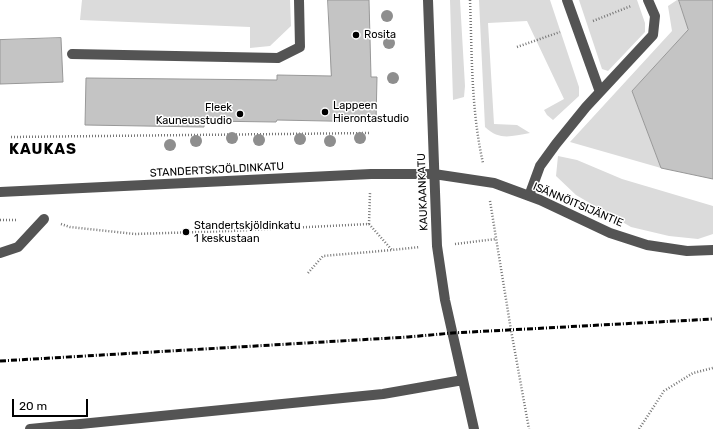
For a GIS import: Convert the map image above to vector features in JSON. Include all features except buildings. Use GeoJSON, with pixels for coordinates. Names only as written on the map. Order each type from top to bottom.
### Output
{"type":"FeatureCollection","features":[{"type":"Feature","properties":{"kind":"street"},"geometry":{"type":"LineString","coordinates":[[72,54],[278,58],[300,47],[300,0]]}},
{"type":"Feature","properties":{"kind":"street","name":"KAUKAANKATU"},"geometry":{"type":"LineString","coordinates":[[428,0],[437,246],[445,300],[474,429]]}},
{"type":"Feature","properties":{"kind":"street"},"geometry":{"type":"LineString","coordinates":[[567,0],[600,92]]}},
{"type":"Feature","properties":{"kind":"street"},"geometry":{"type":"LineString","coordinates":[[529,196],[540,166],[586,107],[653,35],[655,16],[648,0]]}},
{"type":"Feature","properties":{"kind":"street","name":"STANDERTSKJÖLDINKATU"},"geometry":{"type":"LineString","coordinates":[[0,192],[371,174],[434,174]]}},
{"type":"Feature","properties":{"kind":"street","name":"ISÄNNÖITSIJÄNTIE"},"geometry":{"type":"LineString","coordinates":[[434,174],[494,183],[540,200],[610,232],[647,245],[687,251],[713,250]]}},
{"type":"Feature","properties":{"kind":"street"},"geometry":{"type":"LineString","coordinates":[[0,253],[18,247],[44,219]]}},
{"type":"Feature","properties":{"kind":"street"},"geometry":{"type":"LineString","coordinates":[[30,429],[383,394],[463,380]]}},
{"type":"Feature","properties":{"kind":"path"},"geometry":{"type":"LineString","coordinates":[[470,0],[475,108]]}},
{"type":"Feature","properties":{"kind":"path"},"geometry":{"type":"LineString","coordinates":[[10,137],[371,133]]}},
{"type":"Feature","properties":{"kind":"path"},"geometry":{"type":"LineString","coordinates":[[0,220],[44,219],[70,227],[135,234],[369,224],[371,174]]}},
{"type":"Feature","properties":{"kind":"path"},"geometry":{"type":"LineString","coordinates":[[496,239],[511,330],[530,429]]}},
{"type":"Feature","properties":{"kind":"path"},"geometry":{"type":"LineString","coordinates":[[308,273],[322,256],[392,250]]}},
{"type":"Feature","properties":{"kind":"path"},"geometry":{"type":"LineString","coordinates":[[640,429],[664,391],[693,373],[713,368]]}},
{"type":"Feature","properties":{"kind":"shaded area"},"geometry":{"type":"Polygon","coordinates":[[[82,0],[290,0],[291,26],[270,46],[250,48],[250,27],[80,20],[82,0]]]}},
{"type":"Feature","properties":{"kind":"shaded area"},"geometry":{"type":"Polygon","coordinates":[[[450,0],[460,0],[465,86],[464,97],[453,100],[450,0]]]}},
{"type":"Feature","properties":{"kind":"shaded area"},"geometry":{"type":"Polygon","coordinates":[[[479,0],[550,0],[579,87],[579,96],[553,120],[544,110],[564,99],[527,21],[488,23],[494,124],[517,125],[530,133],[501,136],[485,127],[479,0]]]}},
{"type":"Feature","properties":{"kind":"shaded area"},"geometry":{"type":"Polygon","coordinates":[[[579,0],[637,0],[645,23],[645,32],[608,71],[602,69],[579,0]]]}},
{"type":"Feature","properties":{"kind":"shaded area"},"geometry":{"type":"Polygon","coordinates":[[[679,0],[688,30],[632,91],[661,168],[570,142],[672,31],[668,6],[679,0]]]}},
{"type":"Feature","properties":{"kind":"shaded area"},"geometry":{"type":"Polygon","coordinates":[[[558,156],[577,160],[622,179],[713,206],[713,234],[698,239],[669,236],[631,227],[576,195],[556,176],[558,156]]]}},
{"type":"Feature","properties":{"kind":"railway"},"geometry":{"type":"LineString","coordinates":[[0,361],[408,337],[452,333],[713,319]]}},
{"type":"Feature","properties":{"kind":"place","name":"Rosita"},"geometry":{"type":"Point","coordinates":[356,35]}},
{"type":"Feature","properties":{"kind":"place","name":"Lappeen Hierontastudio"},"geometry":{"type":"Point","coordinates":[325,112]}},
{"type":"Feature","properties":{"kind":"place","name":"Fleek Kauneusstudio"},"geometry":{"type":"Point","coordinates":[240,114]}},
{"type":"Feature","properties":{"kind":"place","name":"Standertskjöldinkatu 1 keskustaan"},"geometry":{"type":"Point","coordinates":[186,232]}},
{"type":"Feature","properties":{"kind":"district","name":"KAUKAS"},"geometry":{"type":"Point","coordinates":[43,150]}}]}
